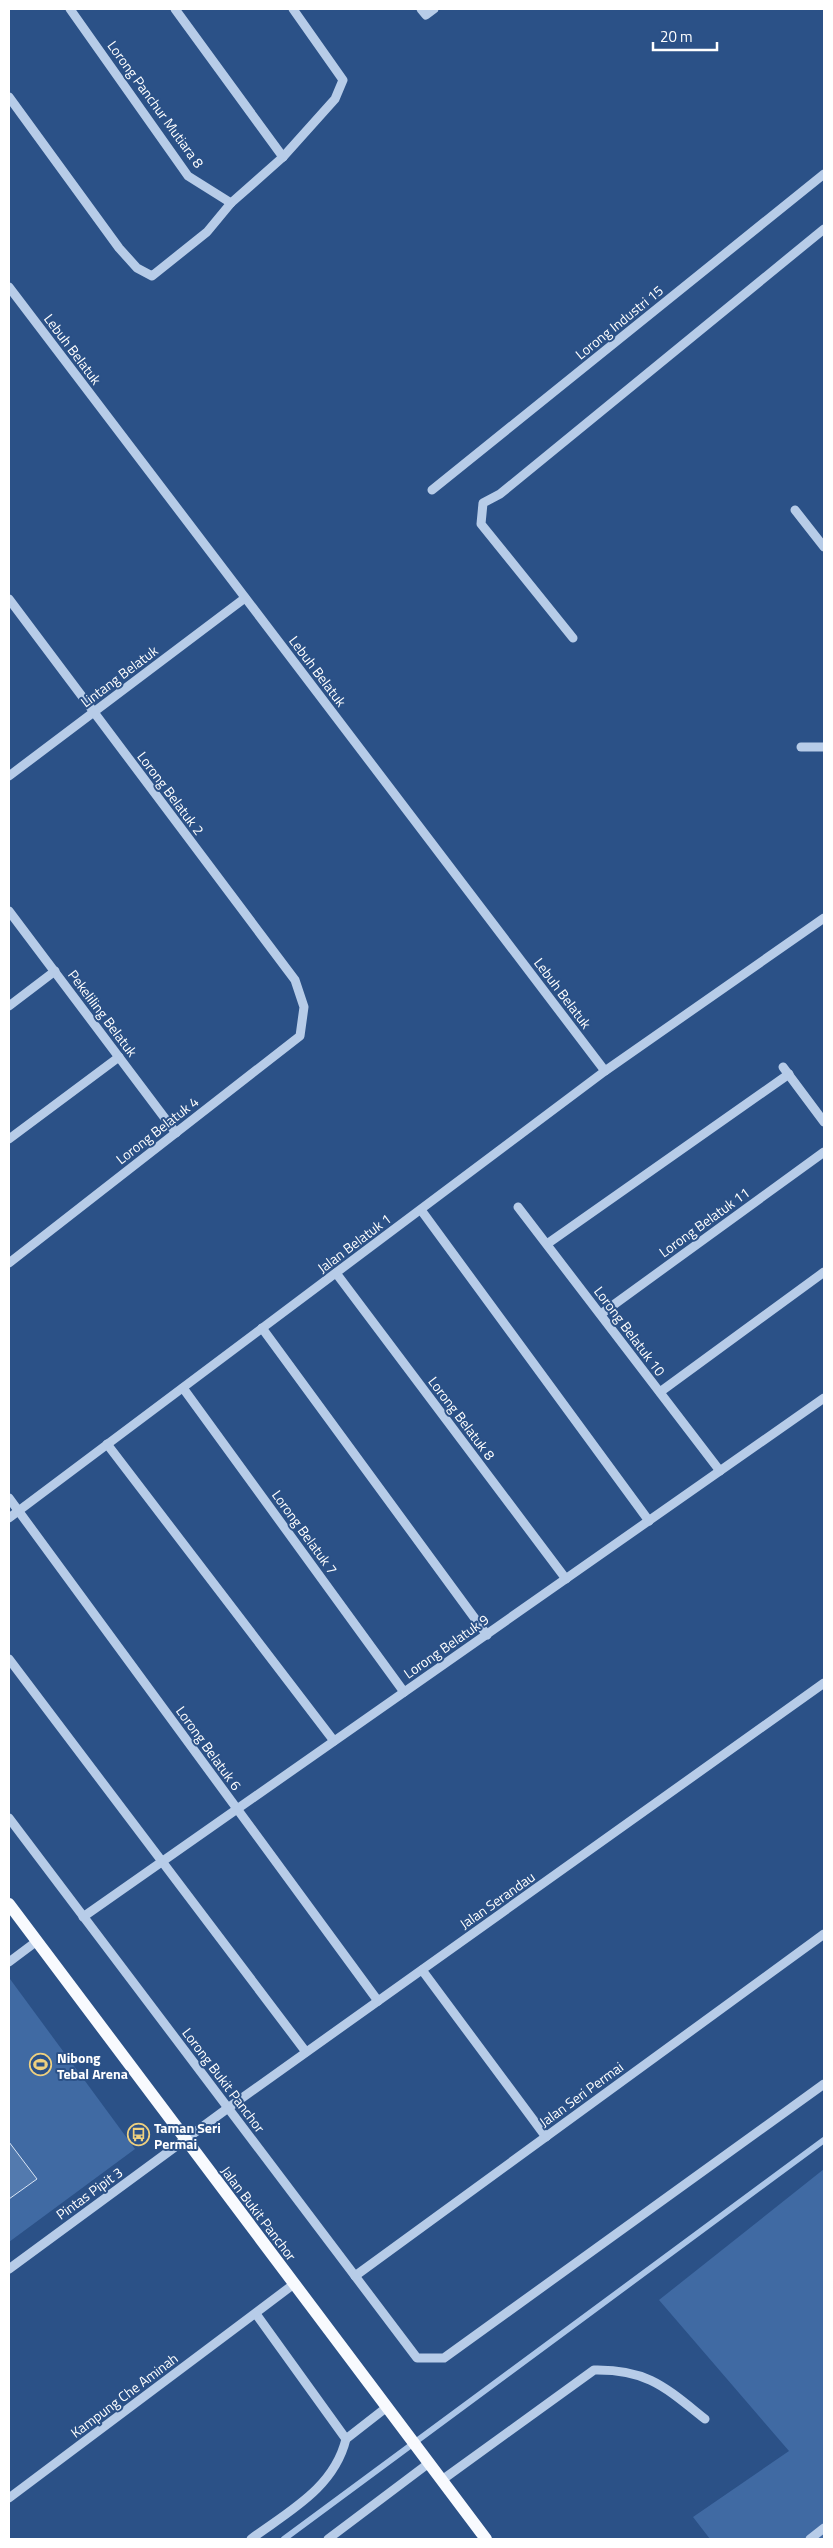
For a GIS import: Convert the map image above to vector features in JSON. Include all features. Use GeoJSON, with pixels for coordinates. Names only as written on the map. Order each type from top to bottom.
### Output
{"type":"FeatureCollection","features":[{"type":"Feature","properties":{"kind":"main road","name":"Jalan Bukit Panchor"},"geometry":{"type":"LineString","coordinates":[[9,1904],[486,2539]]}},
{"type":"Feature","properties":{"kind":"street","name":"Lorong Panchur Mutiara 8"},"geometry":{"type":"LineString","coordinates":[[70,9],[188,176],[231,203]]}},
{"type":"Feature","properties":{"kind":"street"},"geometry":{"type":"LineString","coordinates":[[175,9],[284,157]]}},
{"type":"Feature","properties":{"kind":"street"},"geometry":{"type":"LineString","coordinates":[[9,97],[119,248],[137,268],[152,276],[207,232],[231,203],[284,157],[334,99],[343,80],[293,9]]}},
{"type":"Feature","properties":{"kind":"street"},"geometry":{"type":"LineString","coordinates":[[421,9],[426,15],[434,9]]}},
{"type":"Feature","properties":{"kind":"street","name":"Lorong Industri 15"},"geometry":{"type":"LineString","coordinates":[[432,490],[824,174]]}},
{"type":"Feature","properties":{"kind":"street"},"geometry":{"type":"LineString","coordinates":[[573,638],[481,524],[484,503],[500,494],[824,229]]}},
{"type":"Feature","properties":{"kind":"street","name":"Lebuh Belatuk"},"geometry":{"type":"LineString","coordinates":[[9,287],[605,1072]]}},
{"type":"Feature","properties":{"kind":"street"},"geometry":{"type":"LineString","coordinates":[[795,510],[824,547]]}},
{"type":"Feature","properties":{"kind":"street","name":"Lintang Belatuk"},"geometry":{"type":"LineString","coordinates":[[9,776],[245,598]]}},
{"type":"Feature","properties":{"kind":"street","name":"Lorong Belatuk 2"},"geometry":{"type":"LineString","coordinates":[[9,599],[295,980],[304,1007]]}},
{"type":"Feature","properties":{"kind":"street"},"geometry":{"type":"LineString","coordinates":[[801,747],[824,747]]}},
{"type":"Feature","properties":{"kind":"street","name":"Pekeliling Belatuk"},"geometry":{"type":"LineString","coordinates":[[9,911],[176,1133]]}},
{"type":"Feature","properties":{"kind":"street","name":"Jalan Belatuk 1"},"geometry":{"type":"LineString","coordinates":[[9,1518],[605,1072],[824,918]]}},
{"type":"Feature","properties":{"kind":"street"},"geometry":{"type":"LineString","coordinates":[[9,1006],[55,971]]}},
{"type":"Feature","properties":{"kind":"street","name":"Lorong Belatuk 4"},"geometry":{"type":"LineString","coordinates":[[9,1263],[300,1036],[304,1007]]}},
{"type":"Feature","properties":{"kind":"street"},"geometry":{"type":"LineString","coordinates":[[9,1139],[119,1057]]}},
{"type":"Feature","properties":{"kind":"street"},"geometry":{"type":"LineString","coordinates":[[547,1244],[786,1070],[824,1122]]}},
{"type":"Feature","properties":{"kind":"street","name":"Lorong Belatuk 11"},"geometry":{"type":"LineString","coordinates":[[601,1314],[824,1152]]}},
{"type":"Feature","properties":{"kind":"street","name":"Lorong Belatuk 10"},"geometry":{"type":"LineString","coordinates":[[518,1207],[720,1471]]}},
{"type":"Feature","properties":{"kind":"street"},"geometry":{"type":"LineString","coordinates":[[421,1210],[649,1521]]}},
{"type":"Feature","properties":{"kind":"street"},"geometry":{"type":"LineString","coordinates":[[660,1392],[824,1272]]}},
{"type":"Feature","properties":{"kind":"street","name":"Lorong Belatuk 8"},"geometry":{"type":"LineString","coordinates":[[336,1273],[566,1579]]}},
{"type":"Feature","properties":{"kind":"street"},"geometry":{"type":"LineString","coordinates":[[262,1328],[486,1635]]}},
{"type":"Feature","properties":{"kind":"street","name":"Lorong Belatuk 7"},"geometry":{"type":"LineString","coordinates":[[183,1388],[404,1692]]}},
{"type":"Feature","properties":{"kind":"street","name":"Lorong Belatuk 9"},"geometry":{"type":"LineString","coordinates":[[84,1917],[824,1398]]}},
{"type":"Feature","properties":{"kind":"street"},"geometry":{"type":"LineString","coordinates":[[107,1444],[334,1742]]}},
{"type":"Feature","properties":{"kind":"street","name":"Lorong Belatuk 6"},"geometry":{"type":"LineString","coordinates":[[9,1498],[378,2001]]}},
{"type":"Feature","properties":{"kind":"street"},"geometry":{"type":"LineString","coordinates":[[9,1659],[306,2052]]}},
{"type":"Feature","properties":{"kind":"street","name":"Jalan Serandau"},"geometry":{"type":"LineString","coordinates":[[186,2140],[306,2052],[824,1683]]}},
{"type":"Feature","properties":{"kind":"street","name":"Lorong Bukit Panchor"},"geometry":{"type":"LineString","coordinates":[[9,1818],[417,2358],[444,2358],[824,2084]]}},
{"type":"Feature","properties":{"kind":"street","name":"Jalan Seri Permai"},"geometry":{"type":"LineString","coordinates":[[355,2276],[824,1934]]}},
{"type":"Feature","properties":{"kind":"street"},"geometry":{"type":"LineString","coordinates":[[9,1962],[37,1941]]}},
{"type":"Feature","properties":{"kind":"street"},"geometry":{"type":"LineString","coordinates":[[422,1970],[546,2136]]}},
{"type":"Feature","properties":{"kind":"street","name":"Pintas Pipit 3"},"geometry":{"type":"LineString","coordinates":[[9,2269],[186,2140]]}},
{"type":"Feature","properties":{"kind":"street","name":"Kampung Che Aminah"},"geometry":{"type":"LineString","coordinates":[[9,2498],[294,2284]]}},
{"type":"Feature","properties":{"kind":"street"},"geometry":{"type":"LineString","coordinates":[[256,2314],[346,2439]]}},
{"type":"Feature","properties":{"kind":"street"},"geometry":{"type":"LineString","coordinates":[[442,2480],[594,2370],[612,2370],[635,2374],[660,2383],[705,2419]]}},
{"type":"Feature","properties":{"kind":"street"},"geometry":{"type":"LineString","coordinates":[[251,2539],[329,2478],[342,2457],[346,2439],[386,2407]]}},
{"type":"Feature","properties":{"kind":"street"},"geometry":{"type":"LineString","coordinates":[[328,2539],[429,2463]]}},
{"type":"Feature","properties":{"kind":"street"},"geometry":{"type":"LineString","coordinates":[[810,2539],[824,2528]]}},
{"type":"Feature","properties":{"kind":"shaded area","name":"Nibong Tebal Arena"},"geometry":{"type":"Polygon","coordinates":[[[9,1980],[135,2149],[9,2242],[9,1980]]]}},
{"type":"Feature","properties":{"kind":"shaded area"},"geometry":{"type":"Polygon","coordinates":[[[824,2169],[824,2539],[710,2539],[693,2517],[789,2451],[659,2300],[824,2169]]]}},
{"type":"Feature","properties":{"kind":"building"},"geometry":{"type":"Polygon","coordinates":[[[9,2142],[37,2179],[9,2199],[9,2142]]]}},
{"type":"Feature","properties":{"kind":"waterway"},"geometry":{"type":"LineString","coordinates":[[284,2539],[824,2140]]}},
{"type":"Feature","properties":{"kind":"place","name":"Nibong Tebal Arena"},"geometry":{"type":"Point","coordinates":[41,2065]}},
{"type":"Feature","properties":{"kind":"place","name":"Taman Seri Permai"},"geometry":{"type":"Point","coordinates":[138,2135]}}]}
